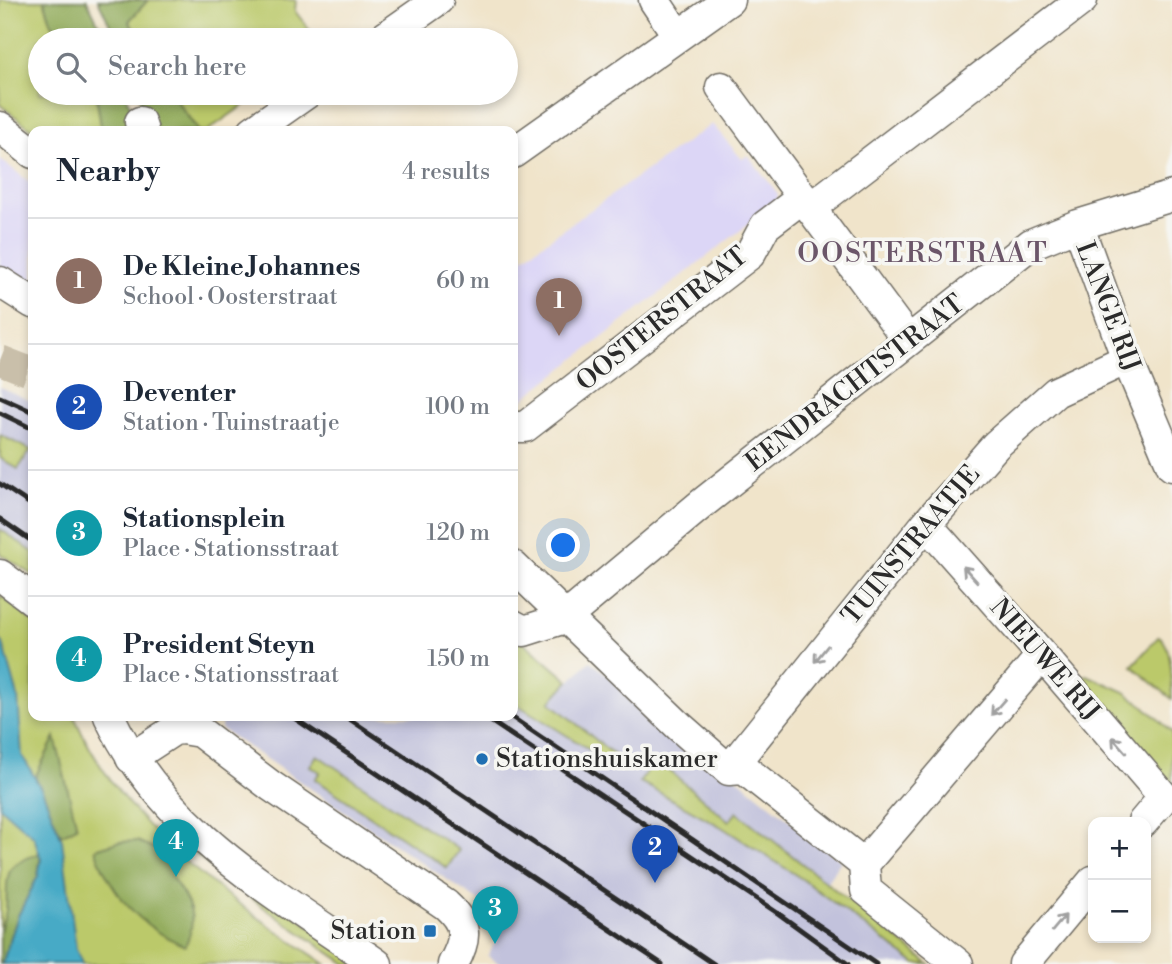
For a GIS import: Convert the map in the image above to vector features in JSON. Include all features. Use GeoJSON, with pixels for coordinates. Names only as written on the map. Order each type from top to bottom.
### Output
{"type":"FeatureCollection","features":[{"type":"Feature","properties":{"kind":"street"},"geometry":{"type":"LineString","coordinates":[[398,28],[438,0]]}},
{"type":"Feature","properties":{"kind":"street"},"geometry":{"type":"LineString","coordinates":[[654,0],[678,36]]}},
{"type":"Feature","properties":{"kind":"street"},"geometry":{"type":"LineString","coordinates":[[518,149],[729,0]]}},
{"type":"Feature","properties":{"kind":"street","name":"OOSTERSTRAAT"},"geometry":{"type":"LineString","coordinates":[[518,428],[525,427],[750,254],[765,226],[806,203],[1082,0]]}},
{"type":"Feature","properties":{"kind":"street"},"geometry":{"type":"LineString","coordinates":[[721,87],[908,340]]}},
{"type":"Feature","properties":{"kind":"street"},"geometry":{"type":"LineString","coordinates":[[260,126],[290,105]]}},
{"type":"Feature","properties":{"kind":"street"},"geometry":{"type":"LineString","coordinates":[[0,127],[28,149]]}},
{"type":"Feature","properties":{"kind":"street","name":"EENDRACHTSTRAAT"},"geometry":{"type":"LineString","coordinates":[[565,618],[704,502],[1031,244],[1078,225],[1172,196]]}},
{"type":"Feature","properties":{"kind":"street","name":"LANGE RIJ"},"geometry":{"type":"LineString","coordinates":[[1078,225],[1127,359],[1172,466]]}},
{"type":"Feature","properties":{"kind":"street"},"geometry":{"type":"LineString","coordinates":[[0,282],[28,300]]}},
{"type":"Feature","properties":{"kind":"street","name":"TUINSTRAATJE"},"geometry":{"type":"LineString","coordinates":[[729,770],[926,524],[996,445],[1056,392],[1127,359]]}},
{"type":"Feature","properties":{"kind":"street","name":"NIEUWE RIJ"},"geometry":{"type":"LineString","coordinates":[[926,524],[1164,797],[1147,817]]}},
{"type":"Feature","properties":{"kind":"street"},"geometry":{"type":"LineString","coordinates":[[518,571],[678,726],[729,770],[744,769],[864,864]]}},
{"type":"Feature","properties":{"kind":"street"},"geometry":{"type":"LineString","coordinates":[[0,575],[28,596]]}},
{"type":"Feature","properties":{"kind":"street"},"geometry":{"type":"LineString","coordinates":[[518,628],[524,631],[565,618]]}},
{"type":"Feature","properties":{"kind":"street"},"geometry":{"type":"LineString","coordinates":[[958,964],[866,890],[864,864],[1042,655]]}},
{"type":"Feature","properties":{"kind":"street"},"geometry":{"type":"LineString","coordinates":[[111,721],[131,758],[188,827],[282,901],[377,964]]}},
{"type":"Feature","properties":{"kind":"street"},"geometry":{"type":"LineString","coordinates":[[131,758],[174,730],[200,732],[271,786],[446,905],[460,920],[463,934],[453,964]]}},
{"type":"Feature","properties":{"kind":"street"},"geometry":{"type":"LineString","coordinates":[[1024,964],[1088,887]]}},
{"type":"Feature","properties":{"kind":"shaded area"},"geometry":{"type":"Polygon","coordinates":[[[712,124],[742,159],[748,155],[778,194],[777,202],[518,403],[518,261],[712,124]]]}},
{"type":"Feature","properties":{"kind":"shaded area"},"geometry":{"type":"Polygon","coordinates":[[[0,159],[28,181],[28,283],[0,267],[0,159]]]}},
{"type":"Feature","properties":{"kind":"shaded area"},"geometry":{"type":"Polygon","coordinates":[[[0,387],[28,400],[28,572],[0,554],[0,387]]]}},
{"type":"Feature","properties":{"kind":"shaded area"},"geometry":{"type":"Polygon","coordinates":[[[590,661],[841,861],[820,892],[916,964],[500,964],[488,956],[506,919],[221,729],[222,721],[518,721],[518,699],[550,702],[590,661]]]}},
{"type":"Feature","properties":{"kind":"green space"},"geometry":{"type":"Polygon","coordinates":[[[0,0],[44,0],[56,28],[28,28],[28,105],[98,105],[101,126],[28,126],[0,105],[0,0]]]}},
{"type":"Feature","properties":{"kind":"green space"},"geometry":{"type":"Polygon","coordinates":[[[44,0],[87,0],[100,28],[56,28],[44,0]]]}},
{"type":"Feature","properties":{"kind":"green space"},"geometry":{"type":"Polygon","coordinates":[[[98,0],[148,0],[129,21],[133,28],[111,28],[98,0]]]}},
{"type":"Feature","properties":{"kind":"green space"},"geometry":{"type":"Polygon","coordinates":[[[148,0],[296,0],[295,11],[308,28],[133,28],[129,21],[148,0]]]}},
{"type":"Feature","properties":{"kind":"green space"},"geometry":{"type":"Polygon","coordinates":[[[98,105],[130,105],[139,126],[101,126],[98,105]]]}},
{"type":"Feature","properties":{"kind":"green space"},"geometry":{"type":"Polygon","coordinates":[[[141,105],[180,105],[194,126],[148,126],[141,105]]]}},
{"type":"Feature","properties":{"kind":"green space"},"geometry":{"type":"Polygon","coordinates":[[[180,105],[244,105],[214,126],[195,126],[180,105]]]}},
{"type":"Feature","properties":{"kind":"green space"},"geometry":{"type":"Polygon","coordinates":[[[0,435],[28,449],[28,454],[18,469],[0,458],[0,435]]]}},
{"type":"Feature","properties":{"kind":"green space"},"geometry":{"type":"Polygon","coordinates":[[[0,529],[28,549],[28,572],[0,554],[0,529]]]}},
{"type":"Feature","properties":{"kind":"green space"},"geometry":{"type":"Polygon","coordinates":[[[0,595],[28,618],[28,721],[77,721],[95,756],[120,793],[149,826],[216,886],[325,964],[0,964],[0,595]]]}},
{"type":"Feature","properties":{"kind":"green space"},"geometry":{"type":"Polygon","coordinates":[[[1159,636],[1169,655],[1172,699],[1132,666],[1159,636]]]}},
{"type":"Feature","properties":{"kind":"green space"},"geometry":{"type":"Polygon","coordinates":[[[518,637],[569,681],[550,702],[629,767],[624,771],[518,705],[518,637]]]}},
{"type":"Feature","properties":{"kind":"green space"},"geometry":{"type":"Polygon","coordinates":[[[1087,675],[1125,692],[1172,732],[1170,784],[1074,680],[1087,675]]]}},
{"type":"Feature","properties":{"kind":"green space"},"geometry":{"type":"Polygon","coordinates":[[[55,737],[77,827],[61,835],[35,777],[55,737]]]}},
{"type":"Feature","properties":{"kind":"green space"},"geometry":{"type":"Polygon","coordinates":[[[317,755],[459,850],[447,868],[315,779],[320,772],[310,766],[317,755]]]}},
{"type":"Feature","properties":{"kind":"green space"},"geometry":{"type":"Polygon","coordinates":[[[665,767],[729,821],[737,812],[929,964],[916,964],[802,879],[720,826],[640,782],[648,770],[665,767]]]}},
{"type":"Feature","properties":{"kind":"green space"},"geometry":{"type":"Polygon","coordinates":[[[160,811],[359,964],[346,964],[222,877],[155,816],[160,811]]]}},
{"type":"Feature","properties":{"kind":"green space"},"geometry":{"type":"Polygon","coordinates":[[[137,841],[177,862],[171,876],[187,901],[192,917],[192,926],[185,946],[154,929],[130,908],[110,881],[95,849],[118,842],[137,841]]]}},
{"type":"Feature","properties":{"kind":"green space"},"geometry":{"type":"Polygon","coordinates":[[[41,853],[38,876],[18,916],[0,964],[0,931],[6,910],[9,872],[19,862],[41,853]]]}},
{"type":"Feature","properties":{"kind":"water"},"geometry":{"type":"Polygon","coordinates":[[[0,640],[18,696],[22,755],[43,792],[62,840],[76,948],[82,964],[2,964],[18,916],[38,876],[41,859],[34,837],[0,807],[0,640]]]}},
{"type":"Feature","properties":{"kind":"tunnel"},"geometry":{"type":"LineString","coordinates":[[0,360],[28,371]]}},
{"type":"Feature","properties":{"kind":"railway"},"geometry":{"type":"LineString","coordinates":[[0,397],[28,410]]}},
{"type":"Feature","properties":{"kind":"railway"},"geometry":{"type":"LineString","coordinates":[[0,413],[28,427]]}},
{"type":"Feature","properties":{"kind":"railway"},"geometry":{"type":"LineString","coordinates":[[0,484],[28,503]]}},
{"type":"Feature","properties":{"kind":"railway"},"geometry":{"type":"LineString","coordinates":[[0,519],[28,539]]}},
{"type":"Feature","properties":{"kind":"railway"},"geometry":{"type":"LineString","coordinates":[[298,721],[662,964]]}},
{"type":"Feature","properties":{"kind":"railway"},"geometry":{"type":"LineString","coordinates":[[352,721],[714,964]]}},
{"type":"Feature","properties":{"kind":"railway"},"geometry":{"type":"LineString","coordinates":[[490,721],[779,914],[848,964]]}},
{"type":"Feature","properties":{"kind":"railway"},"geometry":{"type":"LineString","coordinates":[[517,721],[876,964]]}},
{"type":"Feature","properties":{"kind":"place","name":"De Kleine Johannes"},"geometry":{"type":"Point","coordinates":[559,336]}},
{"type":"Feature","properties":{"kind":"place","name":"Stationshuiskamer"},"geometry":{"type":"Point","coordinates":[482,759]}},
{"type":"Feature","properties":{"kind":"place","name":"President Steyn"},"geometry":{"type":"Point","coordinates":[176,877]}},
{"type":"Feature","properties":{"kind":"place","name":"Deventer"},"geometry":{"type":"Point","coordinates":[655,883]}},
{"type":"Feature","properties":{"kind":"place","name":"Station"},"geometry":{"type":"Point","coordinates":[430,931]}},
{"type":"Feature","properties":{"kind":"place","name":"Stationsplein"},"geometry":{"type":"Point","coordinates":[495,944]}},
{"type":"Feature","properties":{"kind":"district","name":"OOSTERSTRAAT"},"geometry":{"type":"Point","coordinates":[923,253]}}]}
